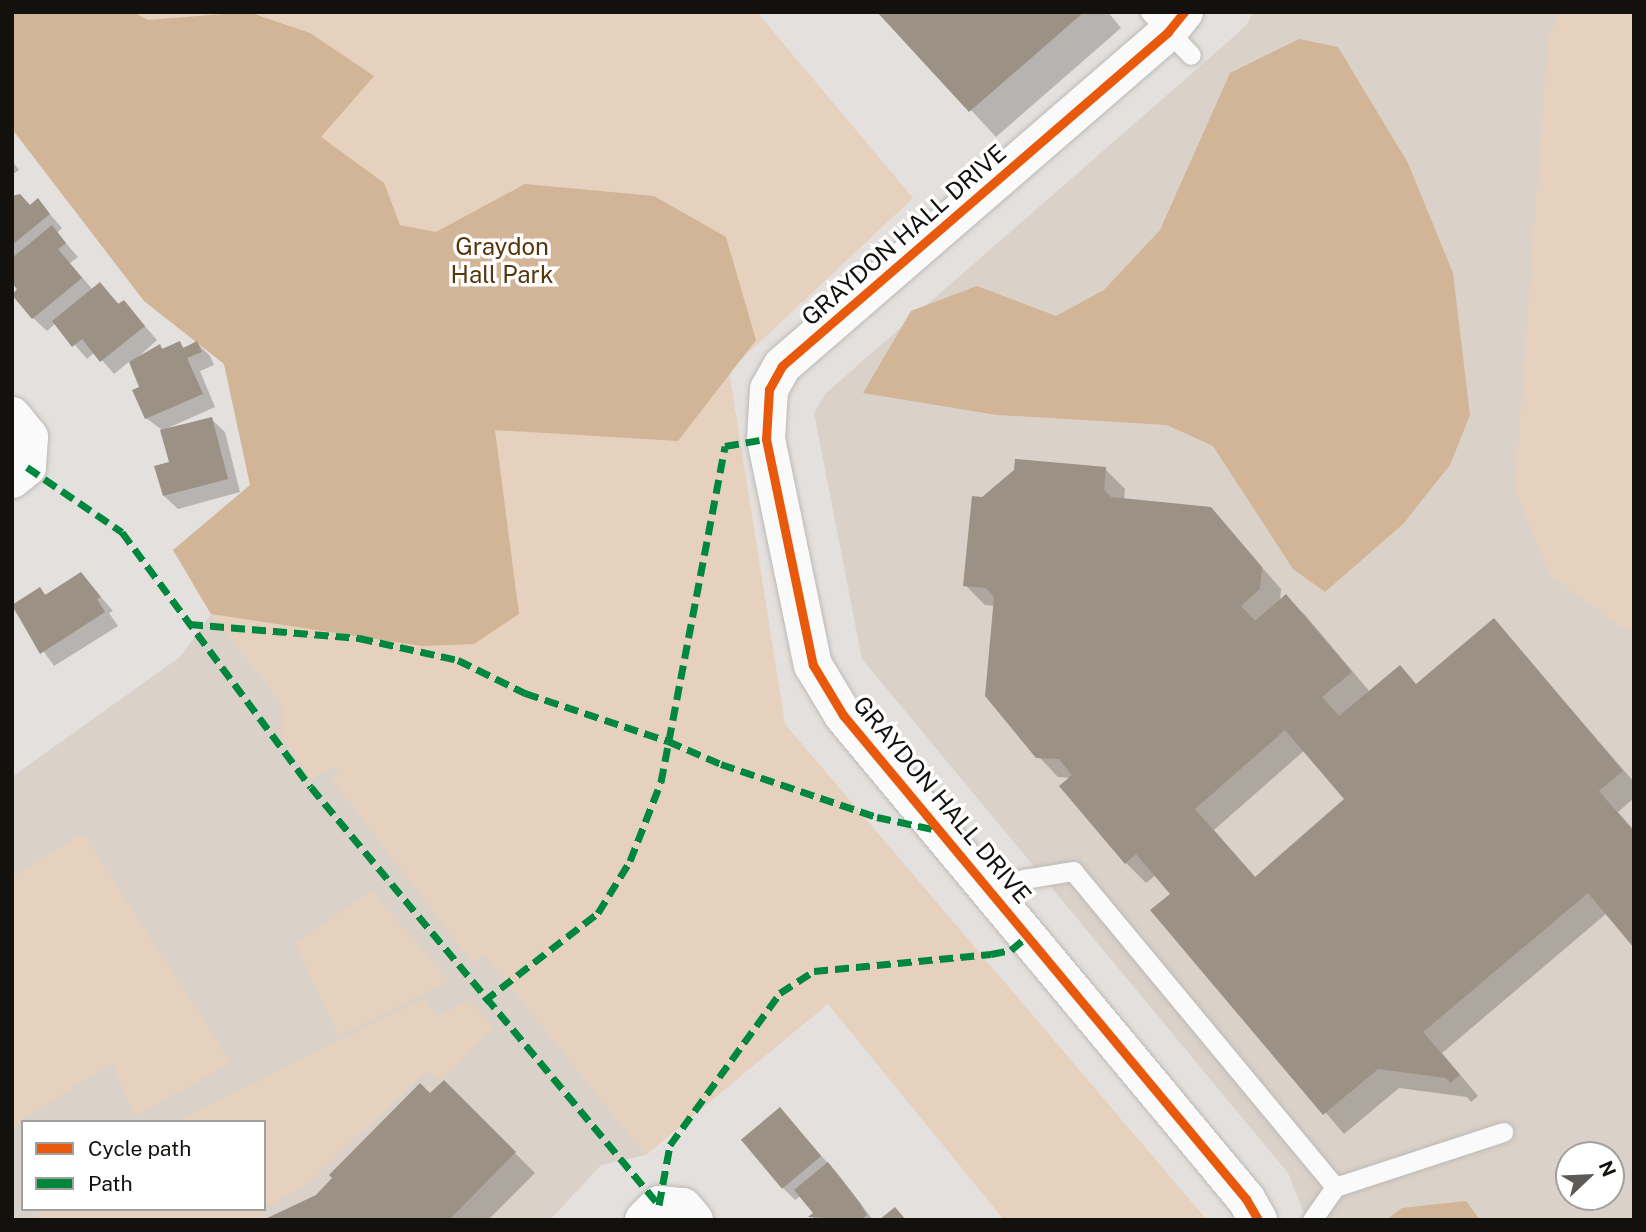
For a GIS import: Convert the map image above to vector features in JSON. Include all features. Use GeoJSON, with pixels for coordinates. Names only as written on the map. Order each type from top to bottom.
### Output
{"type":"FeatureCollection","features":[{"type":"Feature","properties":{"kind":"street","name":"GRAYDON HALL DRIVE"},"geometry":{"type":"LineString","coordinates":[[1173,28],[782,366],[769,389],[766,439],[813,665],[843,715],[998,897],[1247,1199],[1258,1220]]}},
{"type":"Feature","properties":{"kind":"street"},"geometry":{"type":"LineString","coordinates":[[12,416],[29,437],[27,467],[12,479]]}},
{"type":"Feature","properties":{"kind":"street"},"geometry":{"type":"LineString","coordinates":[[644,1220],[659,1205],[683,1207],[694,1220]]}},
{"type":"Feature","properties":{"kind":"lane"},"geometry":{"type":"LineString","coordinates":[[998,897],[1024,878],[1073,871],[1335,1187]]}},
{"type":"Feature","properties":{"kind":"lane"},"geometry":{"type":"LineString","coordinates":[[1312,1220],[1335,1187],[1503,1132]]}},
{"type":"Feature","properties":{"kind":"shaded area"},"geometry":{"type":"Polygon","coordinates":[[[1253,12],[1634,12],[1634,1220],[1307,1220],[1288,1173],[862,659],[814,413],[826,393],[1246,26],[1253,12]]]}},
{"type":"Feature","properties":{"kind":"shaded area"},"geometry":{"type":"Polygon","coordinates":[[[211,614],[646,1155],[601,1165],[550,1220],[12,1220],[12,777],[180,657],[211,614]]]}},
{"type":"Feature","properties":{"kind":"green space","name":"Graydon Hall Park"},"geometry":{"type":"Polygon","coordinates":[[[12,12],[757,12],[913,198],[729,371],[785,724],[1207,1220],[1004,1220],[828,1004],[646,1155],[485,955],[473,964],[332,779],[339,774],[333,766],[311,779],[282,737],[282,702],[211,614],[193,585],[347,476],[12,12]]]}},
{"type":"Feature","properties":{"kind":"green space"},"geometry":{"type":"Polygon","coordinates":[[[12,12],[133,12],[148,20],[248,12],[310,33],[374,76],[321,137],[384,183],[400,225],[436,232],[525,184],[654,196],[726,237],[756,340],[678,441],[495,430],[519,614],[474,644],[422,646],[211,614],[173,550],[250,485],[224,364],[144,301],[12,129],[12,12]]]}},
{"type":"Feature","properties":{"kind":"green space"},"geometry":{"type":"Polygon","coordinates":[[[1560,12],[1634,12],[1634,630],[1619,626],[1550,575],[1515,489],[1548,40],[1560,12]]]}},
{"type":"Feature","properties":{"kind":"green space"},"geometry":{"type":"Polygon","coordinates":[[[1299,39],[1338,47],[1408,163],[1453,273],[1470,415],[1450,465],[1403,524],[1325,592],[1293,569],[1213,446],[1167,425],[997,415],[863,393],[911,311],[977,286],[1056,316],[1104,290],[1160,230],[1230,73],[1299,39]]]}},
{"type":"Feature","properties":{"kind":"green space"},"geometry":{"type":"Polygon","coordinates":[[[83,833],[231,1063],[135,1116],[112,1063],[12,1126],[12,878],[83,833]]]}},
{"type":"Feature","properties":{"kind":"green space"},"geometry":{"type":"Polygon","coordinates":[[[371,890],[449,981],[338,1036],[296,944],[371,890]]]}},
{"type":"Feature","properties":{"kind":"green space"},"geometry":{"type":"Polygon","coordinates":[[[423,999],[438,1017],[469,1000],[493,1027],[441,1081],[427,1070],[302,1188],[266,1207],[266,1120],[180,1120],[423,999]]]}},
{"type":"Feature","properties":{"kind":"green space"},"geometry":{"type":"Polygon","coordinates":[[[1466,1201],[1480,1220],[1386,1220],[1402,1208],[1466,1201]]]}},
{"type":"Feature","properties":{"kind":"green space"},"geometry":{"type":"Polygon","coordinates":[[[38,1211],[262,1211],[262,1220],[38,1220],[38,1211]]]}},
{"type":"Feature","properties":{"kind":"building"},"geometry":{"type":"Polygon","coordinates":[[[877,12],[1084,12],[969,112],[877,12]]]}},
{"type":"Feature","properties":{"kind":"building"},"geometry":{"type":"Polygon","coordinates":[[[20,194],[30,205],[38,198],[50,214],[12,245],[12,196],[20,194]]]}},
{"type":"Feature","properties":{"kind":"building"},"geometry":{"type":"Polygon","coordinates":[[[52,225],[66,243],[58,249],[82,278],[32,319],[12,295],[17,289],[12,283],[12,258],[52,225]]]}},
{"type":"Feature","properties":{"kind":"building"},"geometry":{"type":"Polygon","coordinates":[[[100,282],[118,304],[124,300],[145,326],[100,362],[82,339],[72,347],[52,321],[100,282]]]}},
{"type":"Feature","properties":{"kind":"building"},"geometry":{"type":"Polygon","coordinates":[[[180,341],[183,348],[197,341],[202,352],[187,358],[203,394],[145,419],[132,390],[139,387],[129,362],[160,344],[162,349],[180,341]]]}},
{"type":"Feature","properties":{"kind":"building"},"geometry":{"type":"Polygon","coordinates":[[[212,417],[228,479],[163,496],[154,466],[169,462],[160,430],[212,417]]]}},
{"type":"Feature","properties":{"kind":"building"},"geometry":{"type":"Polygon","coordinates":[[[1015,459],[1106,467],[1104,490],[1111,497],[1211,507],[1262,567],[1260,589],[1241,606],[1255,621],[1286,594],[1352,672],[1322,697],[1339,716],[1400,665],[1416,684],[1494,618],[1623,771],[1599,791],[1634,832],[1634,948],[1588,893],[1423,1032],[1460,1075],[1450,1083],[1446,1078],[1378,1069],[1323,1115],[1150,910],[1170,894],[1136,854],[1125,864],[1059,786],[1072,775],[1059,759],[1036,758],[985,696],[994,597],[986,588],[963,586],[972,496],[982,497],[1014,470],[1015,459]],[[1285,730],[1195,809],[1255,877],[1344,799],[1285,730]]]}},
{"type":"Feature","properties":{"kind":"building"},"geometry":{"type":"Polygon","coordinates":[[[81,572],[101,597],[97,599],[105,612],[40,654],[12,605],[40,587],[45,595],[81,572]]]}},
{"type":"Feature","properties":{"kind":"building"},"geometry":{"type":"Polygon","coordinates":[[[444,1080],[516,1152],[449,1220],[263,1220],[316,1195],[332,1178],[329,1175],[420,1083],[430,1093],[444,1080]]]}},
{"type":"Feature","properties":{"kind":"building"},"geometry":{"type":"Polygon","coordinates":[[[780,1107],[821,1156],[782,1189],[741,1140],[780,1107]]]}},
{"type":"Feature","properties":{"kind":"building"},"geometry":{"type":"Polygon","coordinates":[[[828,1162],[867,1215],[861,1220],[808,1217],[813,1213],[794,1190],[828,1162]]]}},
{"type":"Feature","properties":{"kind":"building"},"geometry":{"type":"Polygon","coordinates":[[[895,1207],[906,1220],[879,1220],[895,1207]]]}},
{"type":"Feature","properties":{"kind":"marked path"},"geometry":{"type":"LineString","coordinates":[[484,1001],[598,913],[630,861],[661,782],[725,446],[766,439]]}},
{"type":"Feature","properties":{"kind":"marked path"},"geometry":{"type":"LineString","coordinates":[[27,467],[122,532],[311,787],[659,1205]]}},
{"type":"Feature","properties":{"kind":"marked path"},"geometry":{"type":"LineString","coordinates":[[189,624],[359,638],[458,660],[525,693],[668,741],[721,764],[877,817],[937,830]]}},
{"type":"Feature","properties":{"kind":"marked path"},"geometry":{"type":"LineString","coordinates":[[659,1205],[670,1145],[780,993],[814,971],[991,954],[1011,950],[1029,935]]}},
{"type":"Feature","properties":{"kind":"cycle path"},"geometry":{"type":"LineString","coordinates":[[1184,12],[1168,32],[782,366],[769,389],[766,439],[813,665],[843,715],[1246,1199],[1258,1220]]}}]}
